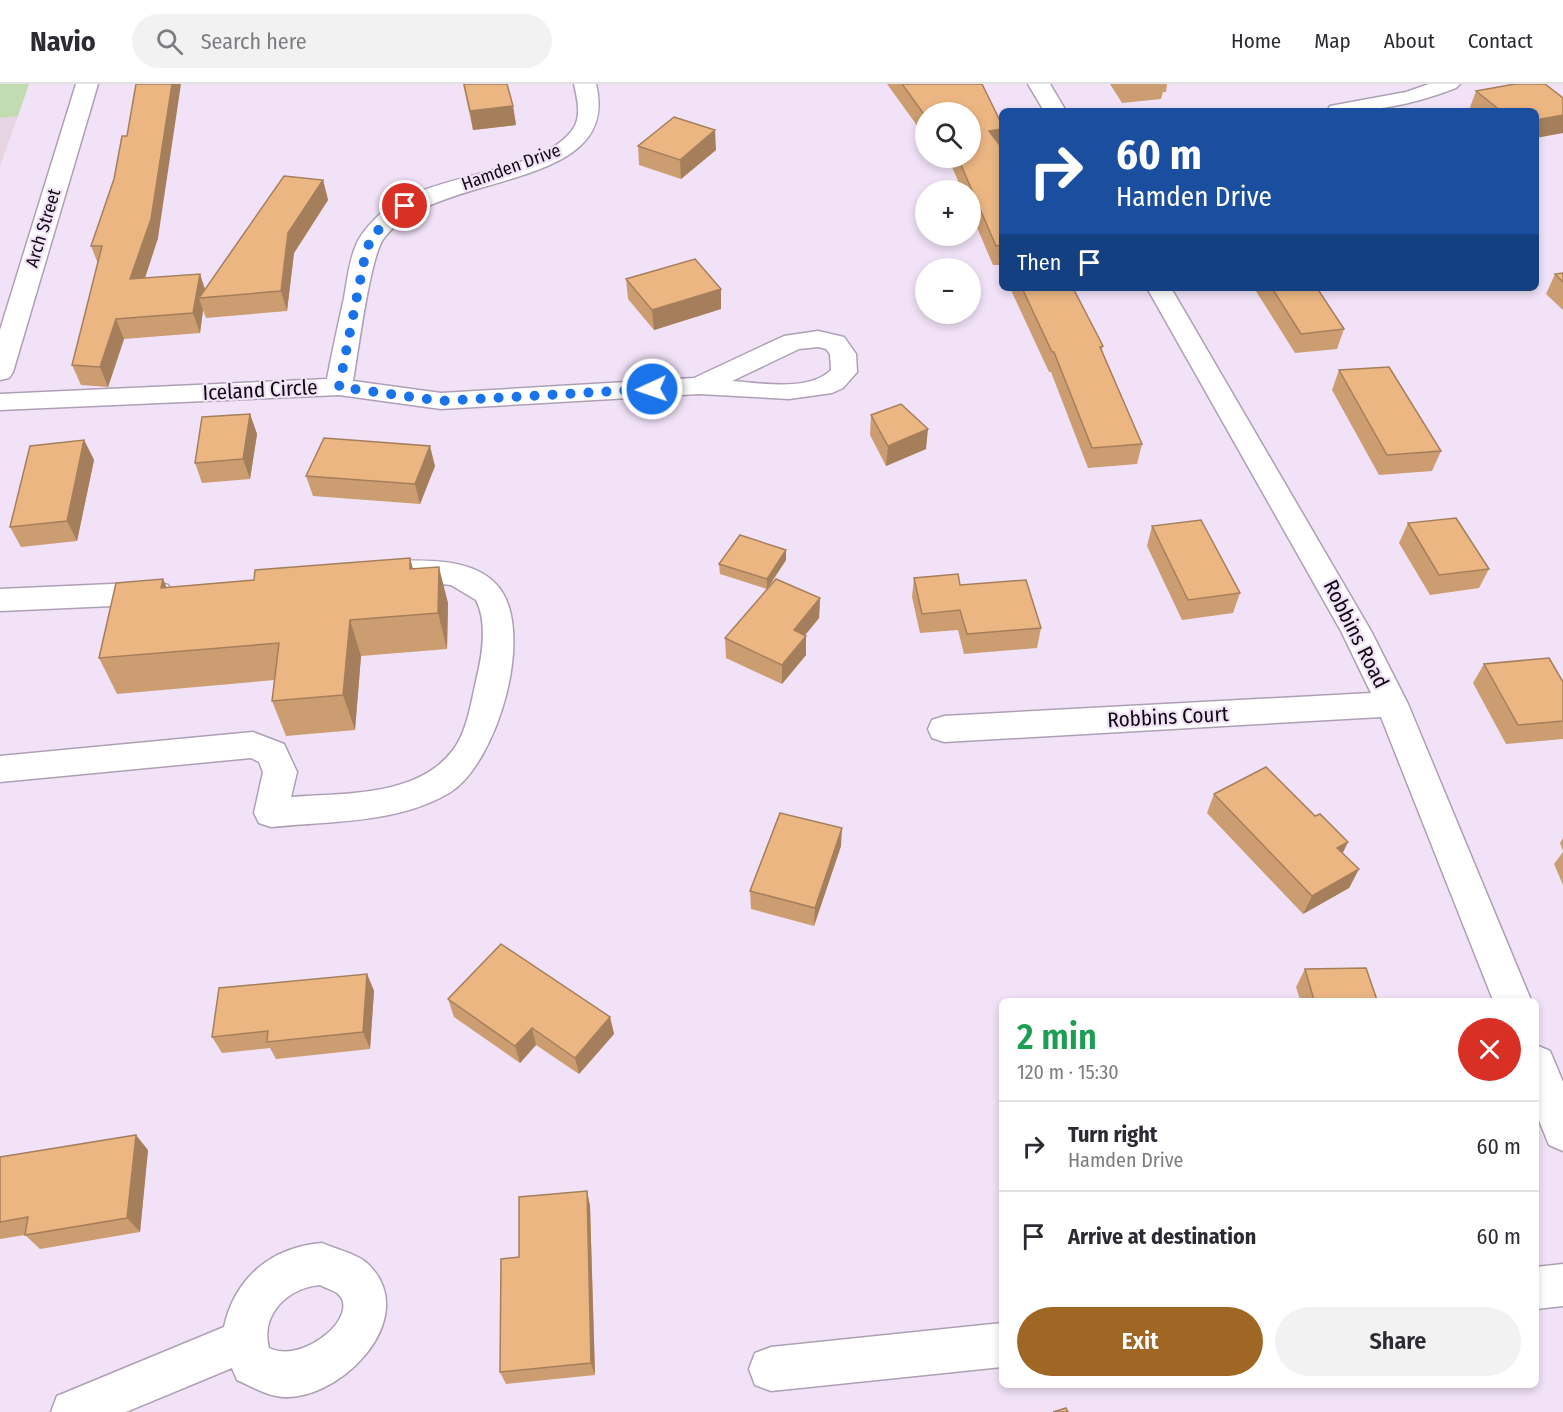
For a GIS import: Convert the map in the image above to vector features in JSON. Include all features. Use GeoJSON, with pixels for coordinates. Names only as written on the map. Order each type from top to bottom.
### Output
{"type":"FeatureCollection","features":[{"type":"Feature","properties":{"kind":"street","name":"Arch Street"},"geometry":{"type":"LineString","coordinates":[[0,372],[87,84]]}},
{"type":"Feature","properties":{"kind":"street","name":"Hamden Drive"},"geometry":{"type":"LineString","coordinates":[[339,387],[370,240],[386,221],[405,206],[428,196],[546,158],[568,147],[582,133],[589,117],[589,98],[585,84]]}},
{"type":"Feature","properties":{"kind":"street"},"geometry":{"type":"LineString","coordinates":[[1039,84],[1053,108]]}},
{"type":"Feature","properties":{"kind":"street"},"geometry":{"type":"LineString","coordinates":[[1355,108],[1411,98],[1449,84]]}},
{"type":"Feature","properties":{"kind":"street","name":"Robbins Road"},"geometry":{"type":"LineString","coordinates":[[1161,291],[1356,631],[1392,704],[1511,998]]}},
{"type":"Feature","properties":{"kind":"street","name":"Iceland Circle"},"geometry":{"type":"LineString","coordinates":[[0,402],[339,387],[441,401],[699,386]]}},
{"type":"Feature","properties":{"kind":"street"},"geometry":{"type":"LineString","coordinates":[[0,769],[254,745],[272,753],[280,772],[271,813],[401,798],[438,783],[465,758],[486,715],[496,660],[497,618],[489,594],[468,579],[437,572],[370,573]]}},
{"type":"Feature","properties":{"kind":"street"},"geometry":{"type":"LineString","coordinates":[[0,600],[185,590]]}},
{"type":"Feature","properties":{"kind":"street","name":"Robbins Court"},"geometry":{"type":"LineString","coordinates":[[944,729],[1392,704]]}},
{"type":"Feature","properties":{"kind":"street"},"geometry":{"type":"LineString","coordinates":[[1539,1071],[1563,1132]]}},
{"type":"Feature","properties":{"kind":"street"},"geometry":{"type":"LineString","coordinates":[[1539,1288],[1563,1285]]}},
{"type":"Feature","properties":{"kind":"street"},"geometry":{"type":"LineString","coordinates":[[73,1412],[245,1340]]}},
{"type":"Feature","properties":{"kind":"street"},"geometry":{"type":"LineString","coordinates":[[771,1369],[999,1345]]}},
{"type":"Feature","properties":{"kind":"shaded area"},"geometry":{"type":"Polygon","coordinates":[[[18,116],[0,166],[0,118],[18,116]]]}},
{"type":"Feature","properties":{"kind":"green space"},"geometry":{"type":"Polygon","coordinates":[[[0,84],[29,84],[18,116],[0,118],[0,84]]]}},
{"type":"Feature","properties":{"kind":"building"},"geometry":{"type":"Polygon","coordinates":[[[136,84],[172,84],[151,219],[130,279],[200,274],[193,313],[116,319],[100,367],[72,365],[102,246],[91,246],[114,179],[122,136],[127,136],[136,84]]]}},
{"type":"Feature","properties":{"kind":"building"},"geometry":{"type":"Polygon","coordinates":[[[464,84],[507,84],[513,106],[470,111],[464,84]]]}},
{"type":"Feature","properties":{"kind":"building"},"geometry":{"type":"Polygon","coordinates":[[[902,84],[982,84],[999,119],[999,129],[989,131],[999,144],[999,246],[996,246],[981,211],[981,180],[968,180],[962,168],[981,168],[981,102],[915,102],[902,84]]]}},
{"type":"Feature","properties":{"kind":"building"},"geometry":{"type":"Polygon","coordinates":[[[1515,84],[1545,84],[1563,98],[1563,115],[1539,119],[1539,108],[1497,108],[1476,91],[1515,84]]]}},
{"type":"Feature","properties":{"kind":"building"},"geometry":{"type":"Polygon","coordinates":[[[674,117],[715,130],[680,160],[638,146],[674,117]]]}},
{"type":"Feature","properties":{"kind":"building"},"geometry":{"type":"Polygon","coordinates":[[[284,176],[323,180],[288,233],[281,291],[199,298],[284,176]]]}},
{"type":"Feature","properties":{"kind":"building"},"geometry":{"type":"Polygon","coordinates":[[[695,259],[721,289],[652,310],[626,279],[695,259]]]}},
{"type":"Feature","properties":{"kind":"building"},"geometry":{"type":"Polygon","coordinates":[[[1563,273],[1563,282],[1555,274],[1563,273]]]}},
{"type":"Feature","properties":{"kind":"building"},"geometry":{"type":"Polygon","coordinates":[[[1023,291],[1075,291],[1103,346],[1100,347],[1142,444],[1092,448],[1054,352],[1023,291]]]}},
{"type":"Feature","properties":{"kind":"building"},"geometry":{"type":"Polygon","coordinates":[[[1274,291],[1319,291],[1344,329],[1301,334],[1274,291]]]}},
{"type":"Feature","properties":{"kind":"building"},"geometry":{"type":"Polygon","coordinates":[[[1389,367],[1441,451],[1387,455],[1339,370],[1389,367]]]}},
{"type":"Feature","properties":{"kind":"building"},"geometry":{"type":"Polygon","coordinates":[[[901,404],[928,429],[888,446],[871,415],[901,404]]]}},
{"type":"Feature","properties":{"kind":"building"},"geometry":{"type":"Polygon","coordinates":[[[250,414],[243,459],[195,463],[202,417],[250,414]]]}},
{"type":"Feature","properties":{"kind":"building"},"geometry":{"type":"Polygon","coordinates":[[[324,438],[430,446],[415,484],[306,476],[324,438]]]}},
{"type":"Feature","properties":{"kind":"building"},"geometry":{"type":"Polygon","coordinates":[[[84,440],[67,521],[10,527],[30,446],[84,440]]]}},
{"type":"Feature","properties":{"kind":"building"},"geometry":{"type":"Polygon","coordinates":[[[1456,518],[1489,569],[1439,575],[1408,523],[1456,518]]]}},
{"type":"Feature","properties":{"kind":"building"},"geometry":{"type":"Polygon","coordinates":[[[1201,520],[1240,593],[1188,600],[1152,526],[1201,520]]]}},
{"type":"Feature","properties":{"kind":"building"},"geometry":{"type":"Polygon","coordinates":[[[740,535],[786,550],[767,579],[719,564],[740,535]]]}},
{"type":"Feature","properties":{"kind":"building"},"geometry":{"type":"Polygon","coordinates":[[[410,558],[410,569],[439,567],[438,613],[350,620],[343,695],[272,701],[279,643],[99,658],[116,583],[163,579],[161,588],[254,580],[255,570],[410,558]]]}},
{"type":"Feature","properties":{"kind":"building"},"geometry":{"type":"Polygon","coordinates":[[[958,574],[960,585],[1026,580],[1041,628],[967,634],[960,610],[922,614],[914,578],[958,574]]]}},
{"type":"Feature","properties":{"kind":"building"},"geometry":{"type":"Polygon","coordinates":[[[776,579],[820,598],[794,630],[806,636],[782,665],[725,638],[776,579]]]}},
{"type":"Feature","properties":{"kind":"building"},"geometry":{"type":"Polygon","coordinates":[[[1549,658],[1563,682],[1563,721],[1518,725],[1484,664],[1549,658]]]}},
{"type":"Feature","properties":{"kind":"building"},"geometry":{"type":"Polygon","coordinates":[[[1266,767],[1315,816],[1320,814],[1348,842],[1337,848],[1359,869],[1312,896],[1214,794],[1266,767]]]}},
{"type":"Feature","properties":{"kind":"building"},"geometry":{"type":"Polygon","coordinates":[[[780,813],[842,828],[815,908],[750,891],[780,813]]]}},
{"type":"Feature","properties":{"kind":"building"},"geometry":{"type":"Polygon","coordinates":[[[501,944],[610,1017],[575,1058],[532,1028],[515,1046],[448,999],[501,944]]]}},
{"type":"Feature","properties":{"kind":"building"},"geometry":{"type":"Polygon","coordinates":[[[1366,968],[1376,998],[1313,998],[1305,969],[1366,968]]]}},
{"type":"Feature","properties":{"kind":"building"},"geometry":{"type":"Polygon","coordinates":[[[367,974],[363,1032],[267,1042],[268,1031],[212,1037],[219,988],[367,974]]]}},
{"type":"Feature","properties":{"kind":"building"},"geometry":{"type":"Polygon","coordinates":[[[136,1135],[127,1218],[25,1235],[28,1217],[0,1222],[0,1157],[136,1135]]]}},
{"type":"Feature","properties":{"kind":"building"},"geometry":{"type":"Polygon","coordinates":[[[587,1191],[591,1363],[500,1372],[501,1259],[519,1257],[519,1197],[587,1191]]]}},
{"type":"Feature","properties":{"kind":"building"},"geometry":{"type":"Polygon","coordinates":[[[1066,1408],[1068,1412],[1053,1412],[1066,1408]]]}},
{"type":"Feature","properties":{"kind":"route"},"geometry":{"type":"LineString","coordinates":[[405,206],[386,221],[370,240],[339,387],[441,401],[652,389]]}}]}
